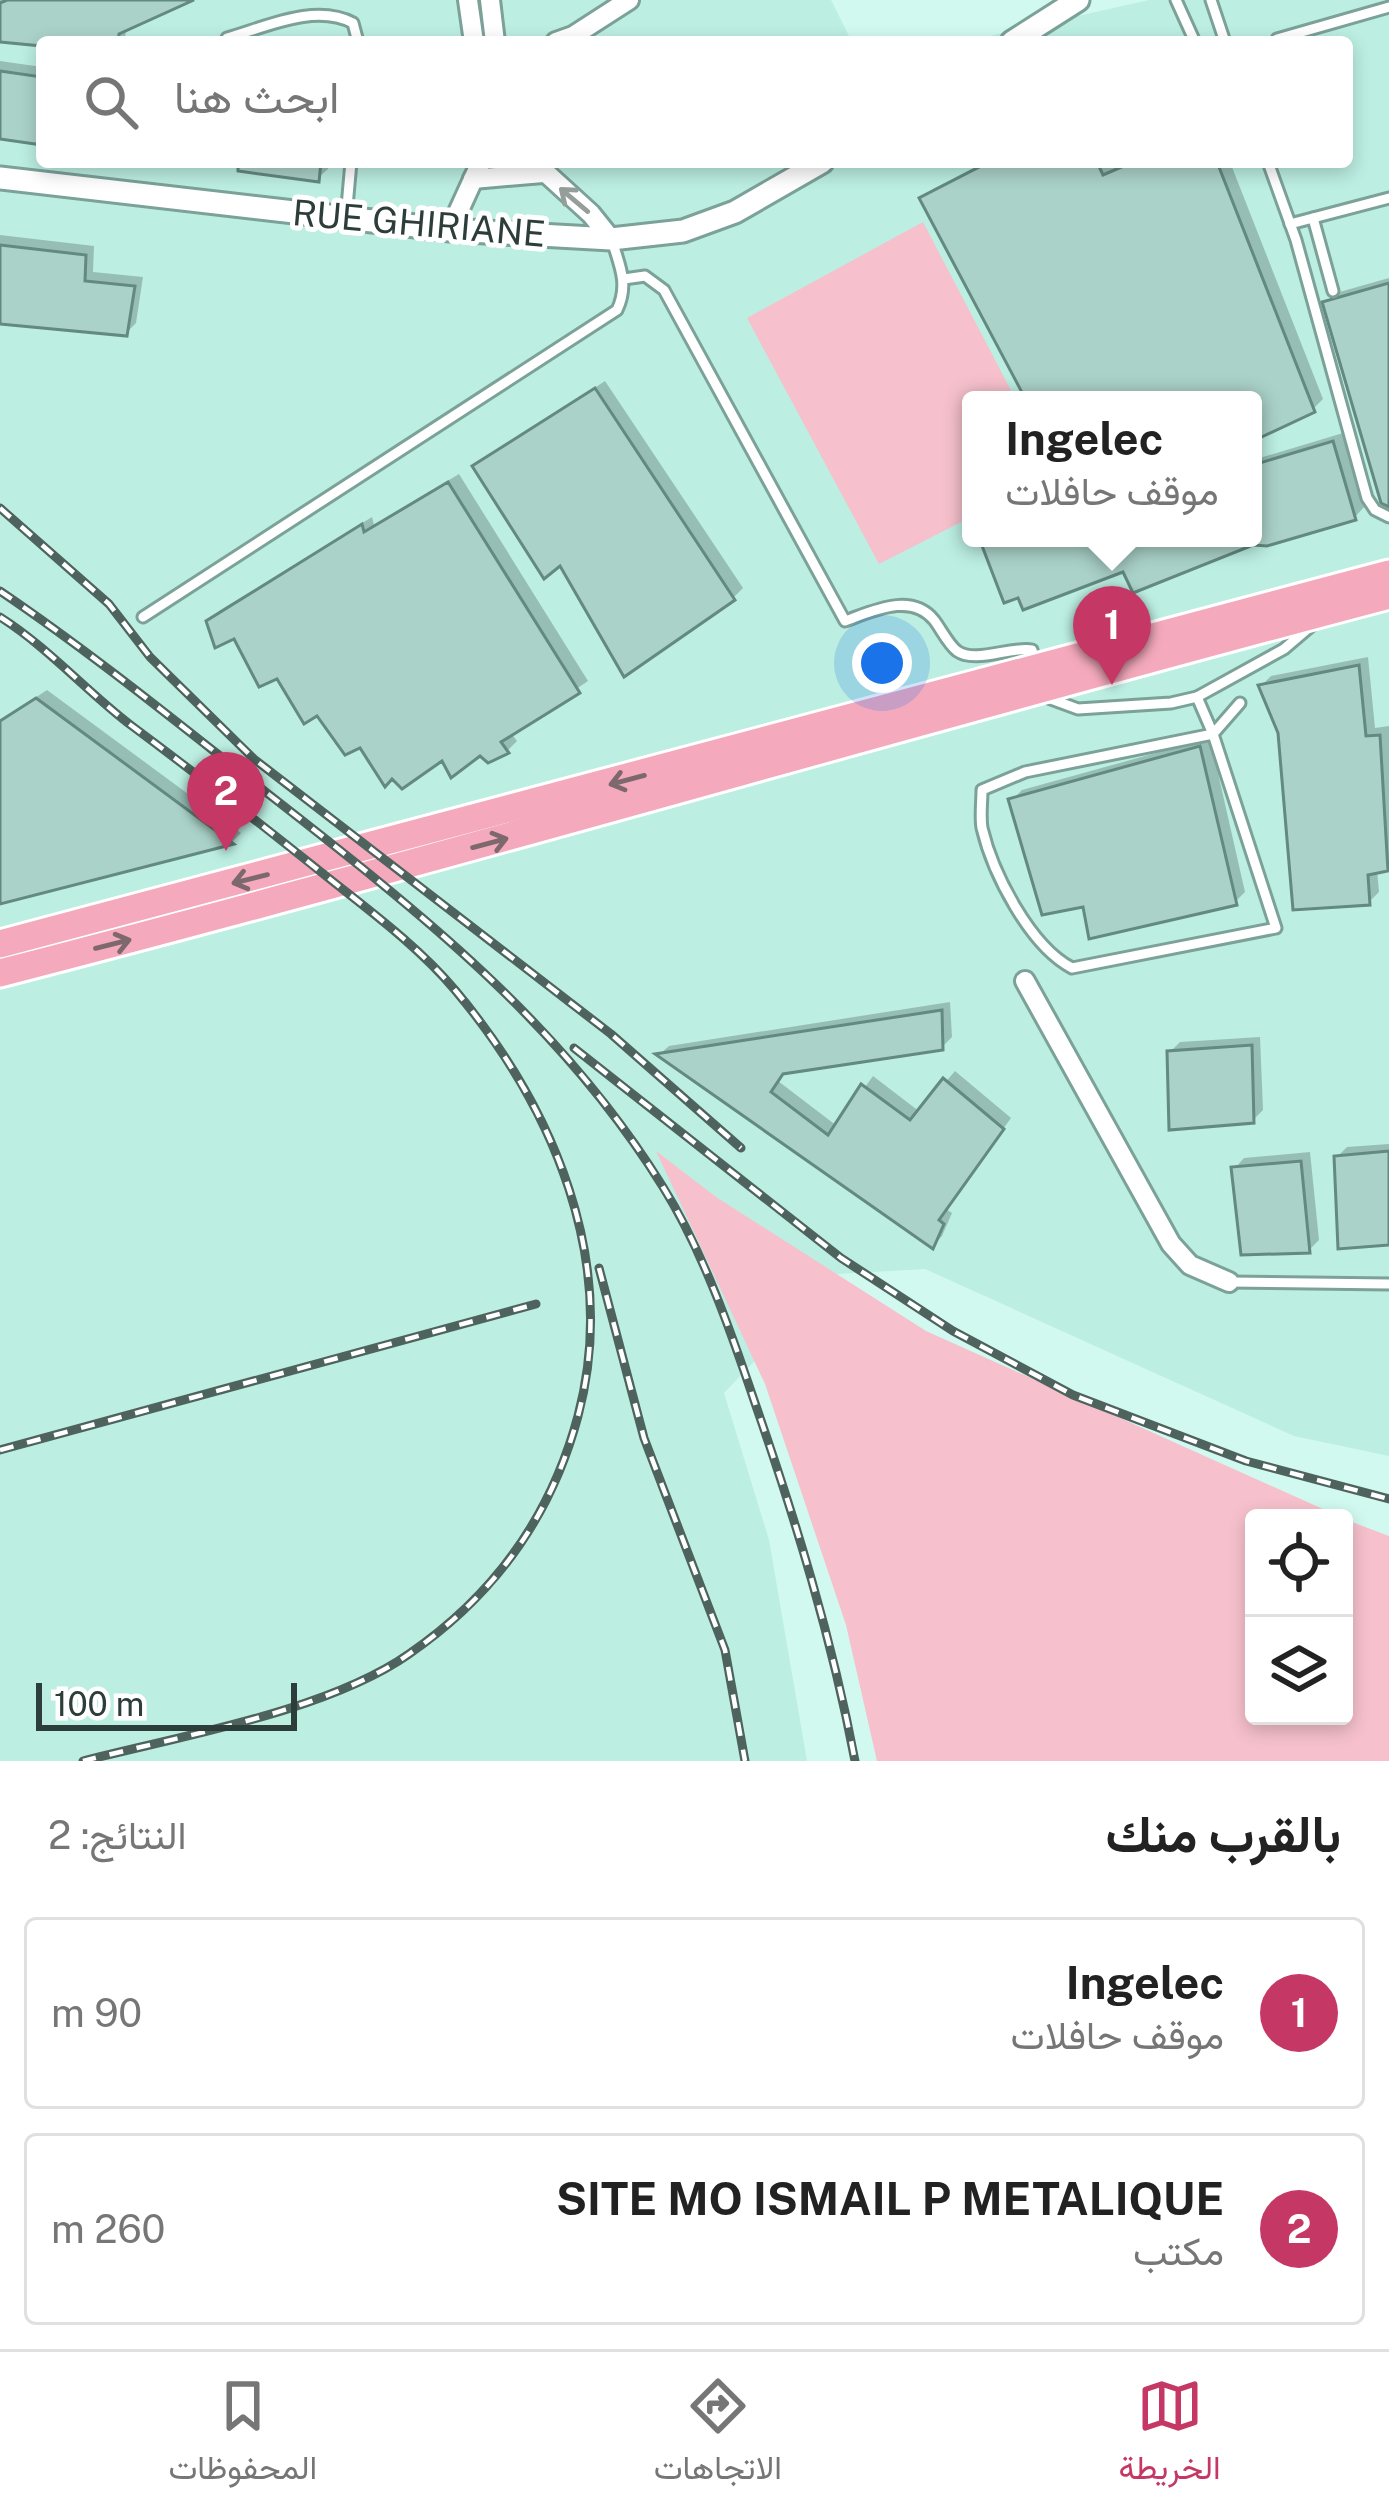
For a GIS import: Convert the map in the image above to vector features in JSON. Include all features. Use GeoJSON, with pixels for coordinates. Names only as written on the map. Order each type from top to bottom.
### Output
{"type":"FeatureCollection","features":[{"type":"Feature","properties":{"kind":"main road"},"geometry":{"type":"LineString","coordinates":[[0,973],[322,889],[1389,574]]}},
{"type":"Feature","properties":{"kind":"main road"},"geometry":{"type":"LineString","coordinates":[[0,944],[737,751],[1389,595]]}},
{"type":"Feature","properties":{"kind":"street"},"geometry":{"type":"LineString","coordinates":[[468,0],[473,36]]}},
{"type":"Feature","properties":{"kind":"street"},"geometry":{"type":"LineString","coordinates":[[490,0],[494,36]]}},
{"type":"Feature","properties":{"kind":"street"},"geometry":{"type":"LineString","coordinates":[[573,36],[629,0]]}},
{"type":"Feature","properties":{"kind":"street"},"geometry":{"type":"LineString","coordinates":[[1021,36],[1078,0]]}},
{"type":"Feature","properties":{"kind":"street"},"geometry":{"type":"LineString","coordinates":[[450,230],[477,171],[539,168],[591,214],[611,239]]}},
{"type":"Feature","properties":{"kind":"street","name":"RUE GHIRIANE"},"geometry":{"type":"LineString","coordinates":[[0,178],[450,230],[611,239],[682,231],[735,212],[812,168]]}},
{"type":"Feature","properties":{"kind":"street"},"geometry":{"type":"LineString","coordinates":[[1025,981],[1171,1244],[1190,1265],[1229,1282]]}},
{"type":"Feature","properties":{"kind":"lane"},"geometry":{"type":"LineString","coordinates":[[1176,0],[1192,36]]}},
{"type":"Feature","properties":{"kind":"lane"},"geometry":{"type":"LineString","coordinates":[[1211,0],[1223,36]]}},
{"type":"Feature","properties":{"kind":"lane"},"geometry":{"type":"LineString","coordinates":[[1288,36],[1389,7]]}},
{"type":"Feature","properties":{"kind":"lane"},"geometry":{"type":"LineString","coordinates":[[235,36],[318,14],[353,23],[356,36]]}},
{"type":"Feature","properties":{"kind":"lane"},"geometry":{"type":"LineString","coordinates":[[346,218],[350,168]]}},
{"type":"Feature","properties":{"kind":"lane"},"geometry":{"type":"LineString","coordinates":[[1270,168],[1367,498],[1375,510],[1389,517]]}},
{"type":"Feature","properties":{"kind":"lane"},"geometry":{"type":"LineString","coordinates":[[1290,224],[1389,198]]}},
{"type":"Feature","properties":{"kind":"lane"},"geometry":{"type":"LineString","coordinates":[[1313,218],[1333,291]]}},
{"type":"Feature","properties":{"kind":"lane"},"geometry":{"type":"LineString","coordinates":[[143,617],[617,310],[624,279],[611,239]]}},
{"type":"Feature","properties":{"kind":"lane"},"geometry":{"type":"LineString","coordinates":[[624,279],[645,276],[664,290],[845,621],[885,606],[909,605],[930,614],[957,651],[972,656],[1017,647],[1032,650],[1034,678],[1047,700],[1078,709],[1197,697],[1284,649],[1327,611]]}},
{"type":"Feature","properties":{"kind":"lane"},"geometry":{"type":"LineString","coordinates":[[1197,697],[1213,734],[1276,928],[1072,968],[1051,957],[1010,897],[982,826],[982,790],[1025,772],[1213,734],[1240,703]]}},
{"type":"Feature","properties":{"kind":"lane"},"geometry":{"type":"LineString","coordinates":[[1229,1282],[1389,1284]]}},
{"type":"Feature","properties":{"kind":"shaded area"},"geometry":{"type":"Polygon","coordinates":[[[0,0],[831,0],[849,36],[36,36],[36,168],[1353,168],[1353,36],[990,36],[1149,0],[1389,0],[1389,1456],[1294,1436],[925,1269],[837,1274],[724,1393],[769,1540],[807,1761],[0,1761],[0,0]]]}},
{"type":"Feature","properties":{"kind":"shaded area"},"geometry":{"type":"Polygon","coordinates":[[[923,222],[1011,391],[962,391],[962,522],[879,564],[747,318],[923,222]]]}},
{"type":"Feature","properties":{"kind":"shaded area"},"geometry":{"type":"Polygon","coordinates":[[[656,1151],[716,1197],[926,1331],[1323,1509],[1245,1509],[1245,1725],[1353,1725],[1353,1522],[1389,1536],[1389,1761],[877,1761],[846,1625],[765,1384],[656,1151]]]}},
{"type":"Feature","properties":{"kind":"building"},"geometry":{"type":"Polygon","coordinates":[[[194,0],[119,36],[36,36],[36,45],[0,42],[0,3],[194,0]]]}},
{"type":"Feature","properties":{"kind":"building"},"geometry":{"type":"Polygon","coordinates":[[[0,71],[36,76],[36,144],[0,139],[0,71]]]}},
{"type":"Feature","properties":{"kind":"building"},"geometry":{"type":"Polygon","coordinates":[[[238,168],[320,168],[319,182],[238,168]]]}},
{"type":"Feature","properties":{"kind":"building"},"geometry":{"type":"Polygon","coordinates":[[[977,168],[1100,168],[1103,175],[1119,168],[1219,168],[1315,412],[1262,437],[1262,391],[1021,391],[919,198],[977,168]]]}},
{"type":"Feature","properties":{"kind":"building"},"geometry":{"type":"Polygon","coordinates":[[[0,245],[86,255],[85,281],[135,286],[127,336],[0,324],[0,245]]]}},
{"type":"Feature","properties":{"kind":"building"},"geometry":{"type":"Polygon","coordinates":[[[1389,283],[1389,507],[1381,503],[1322,302],[1389,283]]]}},
{"type":"Feature","properties":{"kind":"building"},"geometry":{"type":"Polygon","coordinates":[[[595,388],[735,600],[624,677],[560,566],[544,579],[472,466],[595,388]]]}},
{"type":"Feature","properties":{"kind":"building"},"geometry":{"type":"Polygon","coordinates":[[[1333,441],[1356,520],[1262,546],[1262,462],[1333,441]]]}},
{"type":"Feature","properties":{"kind":"building"},"geometry":{"type":"Polygon","coordinates":[[[448,482],[580,693],[501,742],[509,753],[488,763],[480,756],[451,778],[442,761],[402,789],[392,779],[385,787],[360,748],[345,755],[317,716],[304,724],[277,679],[259,687],[234,639],[215,648],[206,621],[362,524],[364,532],[448,482]]]}},
{"type":"Feature","properties":{"kind":"building"},"geometry":{"type":"Polygon","coordinates":[[[982,547],[1248,547],[1133,593],[1123,572],[1023,610],[1018,598],[1004,603],[982,547]]]}},
{"type":"Feature","properties":{"kind":"building"},"geometry":{"type":"Polygon","coordinates":[[[1359,665],[1366,736],[1380,735],[1388,871],[1368,875],[1370,905],[1293,910],[1278,733],[1258,685],[1359,665]]]}},
{"type":"Feature","properties":{"kind":"building"},"geometry":{"type":"Polygon","coordinates":[[[36,698],[234,844],[0,904],[0,721],[36,698]]]}},
{"type":"Feature","properties":{"kind":"building"},"geometry":{"type":"Polygon","coordinates":[[[1200,746],[1237,905],[1089,939],[1083,907],[1042,915],[1008,799],[1200,746]]]}},
{"type":"Feature","properties":{"kind":"building"},"geometry":{"type":"Polygon","coordinates":[[[942,1010],[943,1050],[783,1074],[771,1092],[828,1135],[861,1084],[910,1120],[943,1078],[1004,1129],[939,1220],[944,1224],[933,1249],[655,1054],[942,1010]]]}},
{"type":"Feature","properties":{"kind":"building"},"geometry":{"type":"Polygon","coordinates":[[[1252,1045],[1254,1123],[1169,1130],[1167,1051],[1252,1045]]]}},
{"type":"Feature","properties":{"kind":"building"},"geometry":{"type":"Polygon","coordinates":[[[1389,1151],[1389,1245],[1338,1249],[1334,1156],[1389,1151]]]}},
{"type":"Feature","properties":{"kind":"building"},"geometry":{"type":"Polygon","coordinates":[[[1301,1161],[1310,1253],[1241,1255],[1231,1167],[1301,1161]]]}},
{"type":"Feature","properties":{"kind":"railway"},"geometry":{"type":"LineString","coordinates":[[0,508],[109,604],[150,657],[254,759],[611,1034],[741,1148]]}},
{"type":"Feature","properties":{"kind":"railway"},"geometry":{"type":"LineString","coordinates":[[0,591],[135,690],[431,926],[532,1021],[623,1127],[677,1212],[726,1320],[812,1580],[855,1761]]}},
{"type":"Feature","properties":{"kind":"railway"},"geometry":{"type":"LineString","coordinates":[[0,617],[377,916],[455,990],[522,1085],[548,1136],[569,1189],[583,1244],[590,1301],[589,1358],[567,1453],[516,1551],[468,1606],[409,1654],[338,1691],[252,1720],[83,1761]]}},
{"type":"Feature","properties":{"kind":"railway"},"geometry":{"type":"LineString","coordinates":[[574,1048],[841,1258],[953,1331],[1073,1395],[1246,1461],[1389,1499]]}},
{"type":"Feature","properties":{"kind":"railway"},"geometry":{"type":"LineString","coordinates":[[599,1268],[644,1438],[725,1650],[745,1761]]}},
{"type":"Feature","properties":{"kind":"railway"},"geometry":{"type":"LineString","coordinates":[[0,1450],[536,1304]]}},
{"type":"Feature","properties":{"kind":"place","name":"Ingelec"},"geometry":{"type":"Point","coordinates":[1112,685]}},
{"type":"Feature","properties":{"kind":"place","name":"SITE MO ISMAIL P METALIQUE"},"geometry":{"type":"Point","coordinates":[226,851]}}]}
